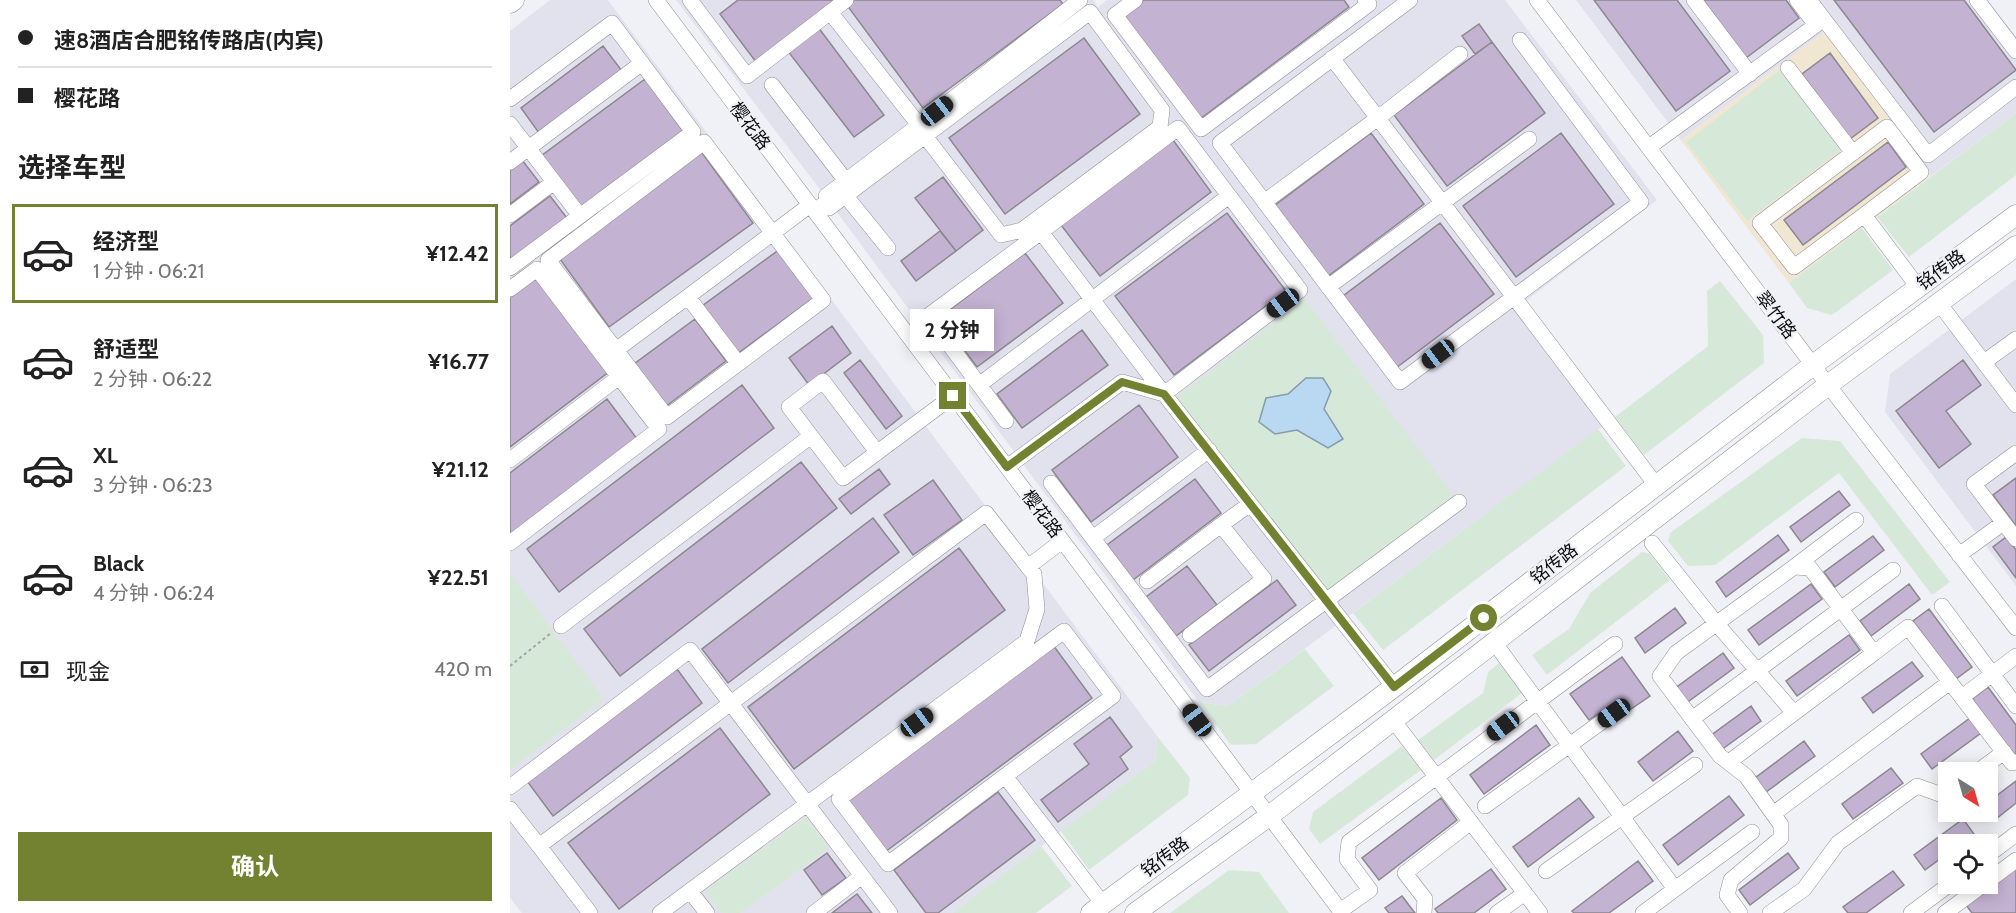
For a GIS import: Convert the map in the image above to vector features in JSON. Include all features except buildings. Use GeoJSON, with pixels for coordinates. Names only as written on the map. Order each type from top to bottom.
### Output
{"type":"FeatureCollection","features":[{"type":"Feature","properties":{"kind":"main road"},"geometry":{"type":"LineString","coordinates":[[510,3],[514,0]]}},
{"type":"Feature","properties":{"kind":"main road","name":"铭传路"},"geometry":{"type":"LineString","coordinates":[[1097,908],[1394,687],[1814,364],[2016,215]]}},
{"type":"Feature","properties":{"kind":"main road","name":"铭传路"},"geometry":{"type":"LineString","coordinates":[[1135,913],[1269,816],[1828,385],[2016,246]]}},
{"type":"Feature","properties":{"kind":"street","name":"樱花路"},"geometry":{"type":"LineString","coordinates":[[656,0],[815,208],[953,396],[1341,912]]}},
{"type":"Feature","properties":{"kind":"street"},"geometry":{"type":"LineString","coordinates":[[698,3],[747,76],[846,0]]}},
{"type":"Feature","properties":{"kind":"street"},"geometry":{"type":"LineString","coordinates":[[616,350],[773,233],[815,208],[822,200],[846,188],[922,130],[1080,0]]}},
{"type":"Feature","properties":{"kind":"street"},"geometry":{"type":"LineString","coordinates":[[1135,0],[1115,15],[1201,129],[1369,4],[1365,0]]}},
{"type":"Feature","properties":{"kind":"street"},"geometry":{"type":"LineString","coordinates":[[1410,0],[1220,143],[1400,382],[1641,201],[1520,40]]}},
{"type":"Feature","properties":{"kind":"street","name":"翠竹路"},"geometry":{"type":"LineString","coordinates":[[1537,0],[1828,385],[2015,624]]}},
{"type":"Feature","properties":{"kind":"street"},"geometry":{"type":"LineString","coordinates":[[1694,0],[1750,74]]}},
{"type":"Feature","properties":{"kind":"street"},"geometry":{"type":"LineString","coordinates":[[1649,147],[1816,25],[1797,0]]}},
{"type":"Feature","properties":{"kind":"street"},"geometry":{"type":"LineString","coordinates":[[1809,0],[1928,155],[2016,87]]}},
{"type":"Feature","properties":{"kind":"street"},"geometry":{"type":"LineString","coordinates":[[1977,0],[2016,51]]}},
{"type":"Feature","properties":{"kind":"street"},"geometry":{"type":"LineString","coordinates":[[830,12],[1001,235],[1022,230],[1160,127],[1162,110],[1090,12],[922,130]]}},
{"type":"Feature","properties":{"kind":"street"},"geometry":{"type":"LineString","coordinates":[[510,99],[612,23],[693,132],[510,268]]}},
{"type":"Feature","properties":{"kind":"street"},"geometry":{"type":"LineString","coordinates":[[1264,202],[1460,54]]}},
{"type":"Feature","properties":{"kind":"street"},"geometry":{"type":"LineString","coordinates":[[1332,58],[1656,485]]}},
{"type":"Feature","properties":{"kind":"street"},"geometry":{"type":"LineString","coordinates":[[510,162],[642,63]]}},
{"type":"Feature","properties":{"kind":"street"},"geometry":{"type":"LineString","coordinates":[[1788,68],[1853,153]]}},
{"type":"Feature","properties":{"kind":"street"},"geometry":{"type":"LineString","coordinates":[[772,85],[888,248]]}},
{"type":"Feature","properties":{"kind":"street"},"geometry":{"type":"LineString","coordinates":[[510,124],[580,216]]}},
{"type":"Feature","properties":{"kind":"street"},"geometry":{"type":"LineString","coordinates":[[1887,127],[1921,172],[1864,215],[1794,267],[1760,223],[1887,127]]}},
{"type":"Feature","properties":{"kind":"street"},"geometry":{"type":"LineString","coordinates":[[1006,421],[928,316],[1178,129],[1300,290],[1164,394]]}},
{"type":"Feature","properties":{"kind":"street"},"geometry":{"type":"LineString","coordinates":[[1328,287],[1529,139]]}},
{"type":"Feature","properties":{"kind":"street"},"geometry":{"type":"LineString","coordinates":[[704,142],[773,233],[823,300],[667,417],[548,260],[704,142]]}},
{"type":"Feature","properties":{"kind":"street"},"geometry":{"type":"LineString","coordinates":[[510,215],[554,182]]}},
{"type":"Feature","properties":{"kind":"street"},"geometry":{"type":"LineString","coordinates":[[979,385],[1229,196]]}},
{"type":"Feature","properties":{"kind":"street"},"geometry":{"type":"LineString","coordinates":[[1864,215],[1918,287]]}},
{"type":"Feature","properties":{"kind":"street"},"geometry":{"type":"LineString","coordinates":[[1041,232],[1164,394],[1394,687]]}},
{"type":"Feature","properties":{"kind":"street"},"geometry":{"type":"LineString","coordinates":[[510,289],[537,269],[659,429],[510,543]]}},
{"type":"Feature","properties":{"kind":"street"},"geometry":{"type":"LineString","coordinates":[[688,297],[738,363]]}},
{"type":"Feature","properties":{"kind":"street"},"geometry":{"type":"LineString","coordinates":[[1939,303],[2016,405]]}},
{"type":"Feature","properties":{"kind":"street"},"geometry":{"type":"LineString","coordinates":[[1984,362],[2016,339]]}},
{"type":"Feature","properties":{"kind":"street"},"geometry":{"type":"LineString","coordinates":[[510,460],[619,377]]}},
{"type":"Feature","properties":{"kind":"street"},"geometry":{"type":"LineString","coordinates":[[877,452],[823,381],[789,407],[843,478],[953,396]]}},
{"type":"Feature","properties":{"kind":"street"},"geometry":{"type":"LineString","coordinates":[[1007,467],[1122,382],[1164,394]]}},
{"type":"Feature","properties":{"kind":"street"},"geometry":{"type":"LineString","coordinates":[[561,626],[811,436]]}},
{"type":"Feature","properties":{"kind":"street"},"geometry":{"type":"LineString","coordinates":[[1093,538],[1209,450]]}},
{"type":"Feature","properties":{"kind":"street"},"geometry":{"type":"LineString","coordinates":[[2016,453],[1974,484],[2016,539]]}},
{"type":"Feature","properties":{"kind":"street"},"geometry":{"type":"LineString","coordinates":[[1051,483],[1207,689],[1459,502]]}},
{"type":"Feature","properties":{"kind":"street"},"geometry":{"type":"LineString","coordinates":[[1147,581],[1250,504]]}},
{"type":"Feature","properties":{"kind":"street"},"geometry":{"type":"LineString","coordinates":[[539,846],[986,513],[1034,574],[1037,609],[1027,641],[660,913]]}},
{"type":"Feature","properties":{"kind":"street"},"geometry":{"type":"LineString","coordinates":[[1654,519],[1652,543],[1716,623],[1794,713]]}},
{"type":"Feature","properties":{"kind":"street"},"geometry":{"type":"LineString","coordinates":[[1740,913],[1727,895],[1731,880],[1781,838],[1781,825],[1746,776],[1720,756],[1660,676],[1676,653],[1856,520]]}},
{"type":"Feature","properties":{"kind":"street"},"geometry":{"type":"LineString","coordinates":[[1959,555],[2003,523]]}},
{"type":"Feature","properties":{"kind":"street"},"geometry":{"type":"LineString","coordinates":[[1190,635],[1264,579],[1221,525]]}},
{"type":"Feature","properties":{"kind":"street"},"geometry":{"type":"LineString","coordinates":[[1028,567],[1062,541]]}},
{"type":"Feature","properties":{"kind":"street"},"geometry":{"type":"LineString","coordinates":[[1620,545],[1652,543]]}},
{"type":"Feature","properties":{"kind":"street"},"geometry":{"type":"LineString","coordinates":[[1794,567],[1810,568],[1874,653]]}},
{"type":"Feature","properties":{"kind":"street"},"geometry":{"type":"LineString","coordinates":[[1692,719],[1893,570]]}},
{"type":"Feature","properties":{"kind":"street"},"geometry":{"type":"LineString","coordinates":[[1942,606],[2016,706]]}},
{"type":"Feature","properties":{"kind":"street"},"geometry":{"type":"LineString","coordinates":[[1729,762],[1908,627],[2012,763],[2016,762]]}},
{"type":"Feature","properties":{"kind":"street"},"geometry":{"type":"LineString","coordinates":[[1064,631],[1113,696],[1005,776],[888,864],[839,799],[1064,631]]}},
{"type":"Feature","properties":{"kind":"street"},"geometry":{"type":"LineString","coordinates":[[1494,642],[1675,889]]}},
{"type":"Feature","properties":{"kind":"street"},"geometry":{"type":"LineString","coordinates":[[1341,912],[1370,890],[1347,859],[1349,842],[1614,644]]}},
{"type":"Feature","properties":{"kind":"street"},"geometry":{"type":"LineString","coordinates":[[510,787],[690,650],[890,913]]}},
{"type":"Feature","properties":{"kind":"street"},"geometry":{"type":"LineString","coordinates":[[1962,698],[2016,656]]}},
{"type":"Feature","properties":{"kind":"street"},"geometry":{"type":"LineString","coordinates":[[1773,814],[1950,682]]}},
{"type":"Feature","properties":{"kind":"street"},"geometry":{"type":"LineString","coordinates":[[1485,806],[1614,713]]}},
{"type":"Feature","properties":{"kind":"street"},"geometry":{"type":"LineString","coordinates":[[1394,720],[1540,913]]}},
{"type":"Feature","properties":{"kind":"street"},"geometry":{"type":"LineString","coordinates":[[1990,762],[2004,752]]}},
{"type":"Feature","properties":{"kind":"street"},"geometry":{"type":"LineString","coordinates":[[1546,871],[1695,765]]}},
{"type":"Feature","properties":{"kind":"street"},"geometry":{"type":"LineString","coordinates":[[1005,776],[1097,908]]}},
{"type":"Feature","properties":{"kind":"street"},"geometry":{"type":"LineString","coordinates":[[1770,913],[1804,889],[1838,843],[1917,786],[1938,794]]}},
{"type":"Feature","properties":{"kind":"street"},"geometry":{"type":"LineString","coordinates":[[510,809],[590,913]]}},
{"type":"Feature","properties":{"kind":"street"},"geometry":{"type":"LineString","coordinates":[[1424,913],[1425,899],[1405,873],[1472,822]]}},
{"type":"Feature","properties":{"kind":"street"},"geometry":{"type":"LineString","coordinates":[[1643,913],[1752,832]]}},
{"type":"Feature","properties":{"kind":"street"},"geometry":{"type":"LineString","coordinates":[[1998,848],[2016,834]]}},
{"type":"Feature","properties":{"kind":"street"},"geometry":{"type":"LineString","coordinates":[[1998,873],[2016,860]]}},
{"type":"Feature","properties":{"kind":"street"},"geometry":{"type":"LineString","coordinates":[[814,913],[862,876]]}},
{"type":"Feature","properties":{"kind":"street"},"geometry":{"type":"LineString","coordinates":[[690,891],[707,913]]}},
{"type":"Feature","properties":{"kind":"street"},"geometry":{"type":"LineString","coordinates":[[1497,913],[1525,893]]}},
{"type":"Feature","properties":{"kind":"street"},"geometry":{"type":"LineString","coordinates":[[1911,913],[1938,893]]}},
{"type":"Feature","properties":{"kind":"street"},"geometry":{"type":"LineString","coordinates":[[1952,911],[1972,894]]}},
{"type":"Feature","properties":{"kind":"path"},"geometry":{"type":"LineString","coordinates":[[510,666],[561,626]]}},
{"type":"Feature","properties":{"kind":"shaded area"},"geometry":{"type":"Polygon","coordinates":[[[550,0],[608,0],[1157,736],[1155,761],[952,913],[522,913],[510,898],[510,31],[550,0]]]}},
{"type":"Feature","properties":{"kind":"shaded area"},"geometry":{"type":"Polygon","coordinates":[[[676,0],[1093,0],[1098,7],[1107,0],[1505,0],[1657,200],[1526,301],[1615,417],[1228,706],[1199,702],[828,200],[676,0]]]}},
{"type":"Feature","properties":{"kind":"shaded area"},"geometry":{"type":"Polygon","coordinates":[[[1576,0],[1988,0],[2016,37],[2016,113],[1931,176],[1825,31],[1681,140],[1576,0]]]}},
{"type":"Feature","properties":{"kind":"shaded area"},"geometry":{"type":"Polygon","coordinates":[[[1825,31],[1931,176],[1789,283],[1681,140],[1825,31]]]}},
{"type":"Feature","properties":{"kind":"shaded area"},"geometry":{"type":"Polygon","coordinates":[[[2016,279],[2016,586],[1885,412],[1890,374],[2016,279]]]}},
{"type":"Feature","properties":{"kind":"green space"},"geometry":{"type":"Polygon","coordinates":[[[1781,69],[1842,149],[1747,221],[1686,142],[1781,69]]]}},
{"type":"Feature","properties":{"kind":"green space"},"geometry":{"type":"Polygon","coordinates":[[[2016,113],[2016,175],[1909,257],[1877,217],[2016,113]]]}},
{"type":"Feature","properties":{"kind":"green space"},"geometry":{"type":"Polygon","coordinates":[[[1862,228],[1893,270],[1832,315],[1807,308],[1789,283],[1862,228]]]}},
{"type":"Feature","properties":{"kind":"green space"},"geometry":{"type":"Polygon","coordinates":[[[1720,281],[1763,335],[1764,363],[1644,455],[1615,417],[1708,346],[1707,291],[1720,281]]]}},
{"type":"Feature","properties":{"kind":"green space"},"geometry":{"type":"Polygon","coordinates":[[[1305,299],[1455,497],[1327,595],[1176,398],[1305,299]]]}},
{"type":"Feature","properties":{"kind":"green space"},"geometry":{"type":"Polygon","coordinates":[[[1598,429],[1626,466],[1383,650],[1353,613],[1598,429]]]}},
{"type":"Feature","properties":{"kind":"green space"},"geometry":{"type":"Polygon","coordinates":[[[1802,438],[1840,441],[1950,582],[1932,595],[1839,473],[1715,565],[1688,566],[1668,541],[1670,533],[1802,438]]]}},
{"type":"Feature","properties":{"kind":"green space"},"geometry":{"type":"Polygon","coordinates":[[[1642,552],[1650,554],[1670,580],[1547,675],[1532,655],[1569,629],[1590,593],[1642,552]]]}},
{"type":"Feature","properties":{"kind":"green space"},"geometry":{"type":"Polygon","coordinates":[[[510,573],[604,699],[510,770],[510,573]]]}},
{"type":"Feature","properties":{"kind":"green space"},"geometry":{"type":"Polygon","coordinates":[[[1305,649],[1334,686],[1256,744],[1231,745],[1199,702],[1228,706],[1305,649]]]}},
{"type":"Feature","properties":{"kind":"green space"},"geometry":{"type":"Polygon","coordinates":[[[1499,663],[1522,693],[1434,760],[1418,740],[1483,693],[1488,672],[1499,663]]]}},
{"type":"Feature","properties":{"kind":"green space"},"geometry":{"type":"Polygon","coordinates":[[[1157,736],[1190,778],[1188,795],[1089,870],[1061,831],[1155,761],[1157,736]]]}},
{"type":"Feature","properties":{"kind":"green space"},"geometry":{"type":"Polygon","coordinates":[[[1402,746],[1421,770],[1320,844],[1309,829],[1313,812],[1402,746]]]}},
{"type":"Feature","properties":{"kind":"green space"},"geometry":{"type":"Polygon","coordinates":[[[806,817],[829,848],[740,913],[721,913],[705,891],[806,817]]]}},
{"type":"Feature","properties":{"kind":"green space"},"geometry":{"type":"Polygon","coordinates":[[[1041,846],[1072,886],[1036,913],[952,913],[1041,846]]]}},
{"type":"Feature","properties":{"kind":"green space"},"geometry":{"type":"Polygon","coordinates":[[[1229,870],[1259,872],[1289,913],[1170,913],[1229,870]]]}},
{"type":"Feature","properties":{"kind":"water"},"geometry":{"type":"Polygon","coordinates":[[[1306,378],[1323,378],[1331,391],[1324,409],[1343,439],[1328,448],[1297,430],[1275,434],[1259,422],[1266,398],[1288,394],[1306,378]]]}},
{"type":"Feature","properties":{"kind":"route"},"geometry":{"type":"LineString","coordinates":[[953,396],[1007,467],[1122,382],[1164,394],[1394,687],[1484,618]]}}]}
